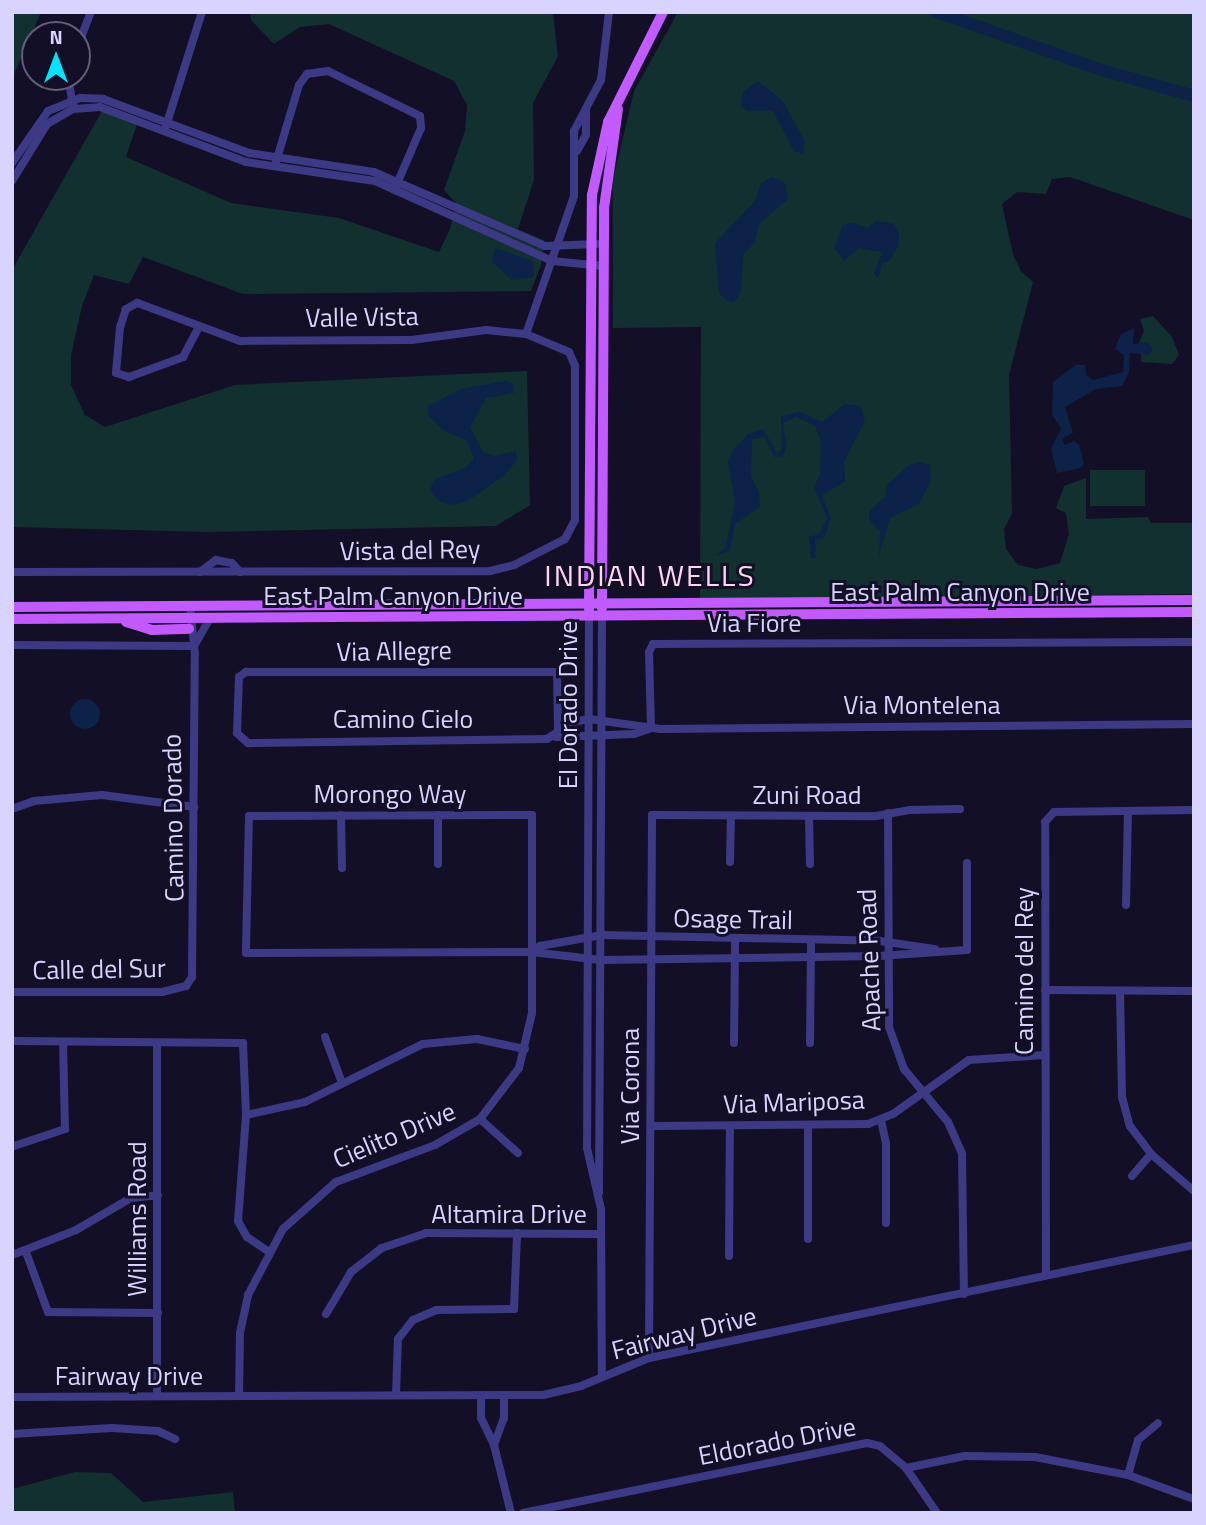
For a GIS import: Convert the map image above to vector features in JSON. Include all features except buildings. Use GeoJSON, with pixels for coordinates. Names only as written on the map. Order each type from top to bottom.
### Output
{"type":"FeatureCollection","features":[{"type":"Feature","properties":{"kind":"main road","name":"El Dorado Drive"},"geometry":{"type":"LineString","coordinates":[[589,615],[589,245],[597,162],[621,94],[663,12]]}},
{"type":"Feature","properties":{"kind":"main road","name":"El Dorado Drive"},"geometry":{"type":"LineString","coordinates":[[602,615],[603,244],[606,179],[621,94]]}},
{"type":"Feature","properties":{"kind":"main road"},"geometry":{"type":"LineString","coordinates":[[589,440],[603,440]]}},
{"type":"Feature","properties":{"kind":"main road"},"geometry":{"type":"LineString","coordinates":[[589,488],[603,488]]}},
{"type":"Feature","properties":{"kind":"main road","name":"East Palm Canyon Drive"},"geometry":{"type":"LineString","coordinates":[[12,607],[1194,600]]}},
{"type":"Feature","properties":{"kind":"main road","name":"East Palm Canyon Drive"},"geometry":{"type":"LineString","coordinates":[[12,619],[1194,612]]}},
{"type":"Feature","properties":{"kind":"main road"},"geometry":{"type":"LineString","coordinates":[[115,618],[152,631],[189,629]]}},
{"type":"Feature","properties":{"kind":"street"},"geometry":{"type":"LineString","coordinates":[[165,131],[202,12]]}},
{"type":"Feature","properties":{"kind":"street"},"geometry":{"type":"LineString","coordinates":[[526,334],[575,196],[577,151],[586,135],[586,109],[604,66],[609,12]]}},
{"type":"Feature","properties":{"kind":"street"},"geometry":{"type":"LineString","coordinates":[[275,168],[299,85],[307,74],[328,71],[421,116],[421,128],[396,186]]}},
{"type":"Feature","properties":{"kind":"street"},"geometry":{"type":"LineString","coordinates":[[70,91],[72,105]]}},
{"type":"Feature","properties":{"kind":"street"},"geometry":{"type":"LineString","coordinates":[[12,163],[43,116],[72,105],[103,99],[242,151],[363,169],[552,261],[589,267],[603,266]]}},
{"type":"Feature","properties":{"kind":"street"},"geometry":{"type":"LineString","coordinates":[[12,181],[47,124],[72,105],[108,109],[246,162],[364,178],[396,186],[545,246],[603,244]]}},
{"type":"Feature","properties":{"kind":"street","name":"Valle Vista"},"geometry":{"type":"LineString","coordinates":[[200,327],[183,357],[129,377],[116,373],[120,327],[126,309],[133,304],[200,327],[240,341],[412,340],[466,331],[526,334]]}},
{"type":"Feature","properties":{"kind":"street","name":"Vista del Rey"},"geometry":{"type":"LineString","coordinates":[[12,572],[490,571],[514,565],[565,539],[575,520],[575,366],[569,352],[526,334]]}},
{"type":"Feature","properties":{"kind":"street","name":"Camino Dorado"},"geometry":{"type":"LineString","coordinates":[[186,986],[195,959],[194,646],[189,629],[190,606]]}},
{"type":"Feature","properties":{"kind":"street","name":"El Dorado Drive"},"geometry":{"type":"LineString","coordinates":[[589,615],[586,1148],[599,1193]]}},
{"type":"Feature","properties":{"kind":"street","name":"El Dorado Drive"},"geometry":{"type":"LineString","coordinates":[[602,615],[599,1193],[602,1376]]}},
{"type":"Feature","properties":{"kind":"street","name":"Camino Dorado"},"geometry":{"type":"LineString","coordinates":[[194,646],[210,618]]}},
{"type":"Feature","properties":{"kind":"street","name":"Via Fiore"},"geometry":{"type":"LineString","coordinates":[[651,728],[651,646],[1194,642]]}},
{"type":"Feature","properties":{"kind":"street"},"geometry":{"type":"LineString","coordinates":[[12,645],[194,646]]}},
{"type":"Feature","properties":{"kind":"street","name":"Via Allegre"},"geometry":{"type":"LineString","coordinates":[[260,741],[248,743],[238,737],[238,682],[246,672],[557,672],[562,725]]}},
{"type":"Feature","properties":{"kind":"street","name":"Via Montelena"},"geometry":{"type":"LineString","coordinates":[[562,725],[602,719],[651,728]]}},
{"type":"Feature","properties":{"kind":"street"},"geometry":{"type":"LineString","coordinates":[[629,722],[630,734]]}},
{"type":"Feature","properties":{"kind":"street","name":"Via Montelena"},"geometry":{"type":"LineString","coordinates":[[568,738],[630,734],[651,728],[1194,724]]}},
{"type":"Feature","properties":{"kind":"street"},"geometry":{"type":"LineString","coordinates":[[552,738],[562,725],[568,738]]}},
{"type":"Feature","properties":{"kind":"street","name":"Camino Cielo"},"geometry":{"type":"LineString","coordinates":[[260,741],[568,738]]}},
{"type":"Feature","properties":{"kind":"street"},"geometry":{"type":"LineString","coordinates":[[13,806],[34,801],[102,795],[194,807]]}},
{"type":"Feature","properties":{"kind":"street","name":"Zuni Road"},"geometry":{"type":"LineString","coordinates":[[652,815],[809,816],[960,809]]}},
{"type":"Feature","properties":{"kind":"street","name":"Camino del Rey"},"geometry":{"type":"LineString","coordinates":[[1046,1275],[1044,1055],[1048,814],[1194,810]]}},
{"type":"Feature","properties":{"kind":"street"},"geometry":{"type":"LineString","coordinates":[[1126,905],[1128,811]]}},
{"type":"Feature","properties":{"kind":"street","name":"Apache Road"},"geometry":{"type":"LineString","coordinates":[[888,813],[888,954],[892,1040],[904,1069],[948,1122],[962,1154],[964,1294]]}},
{"type":"Feature","properties":{"kind":"street"},"geometry":{"type":"LineString","coordinates":[[341,815],[342,868]]}},
{"type":"Feature","properties":{"kind":"street"},"geometry":{"type":"LineString","coordinates":[[438,815],[438,864]]}},
{"type":"Feature","properties":{"kind":"street","name":"Morongo Way"},"geometry":{"type":"LineString","coordinates":[[246,953],[248,816],[532,815]]}},
{"type":"Feature","properties":{"kind":"street","name":"Cielito Drive"},"geometry":{"type":"LineString","coordinates":[[239,1396],[243,1313],[268,1251],[301,1209],[336,1182],[435,1145],[480,1119],[513,1080],[533,1013],[532,815]]}},
{"type":"Feature","properties":{"kind":"street","name":"Via Corona"},"geometry":{"type":"LineString","coordinates":[[649,1358],[652,815]]}},
{"type":"Feature","properties":{"kind":"street"},"geometry":{"type":"LineString","coordinates":[[730,862],[731,816]]}},
{"type":"Feature","properties":{"kind":"street"},"geometry":{"type":"LineString","coordinates":[[809,816],[810,864]]}},
{"type":"Feature","properties":{"kind":"street","name":"Osage Trail"},"geometry":{"type":"LineString","coordinates":[[532,952],[540,946],[602,935],[651,939],[888,943],[967,950],[967,863]]}},
{"type":"Feature","properties":{"kind":"street"},"geometry":{"type":"LineString","coordinates":[[734,940],[734,1043]]}},
{"type":"Feature","properties":{"kind":"street"},"geometry":{"type":"LineString","coordinates":[[810,1044],[811,941]]}},
{"type":"Feature","properties":{"kind":"street","name":"Osage Trail"},"geometry":{"type":"LineString","coordinates":[[246,953],[532,952],[601,960],[651,956],[888,954],[935,949]]}},
{"type":"Feature","properties":{"kind":"street","name":"Calle del Sur"},"geometry":{"type":"LineString","coordinates":[[12,992],[162,992],[186,986]]}},
{"type":"Feature","properties":{"kind":"street"},"geometry":{"type":"LineString","coordinates":[[1045,990],[1194,991]]}},
{"type":"Feature","properties":{"kind":"street"},"geometry":{"type":"LineString","coordinates":[[1120,991],[1122,1097],[1130,1126],[1151,1154],[1194,1191]]}},
{"type":"Feature","properties":{"kind":"street"},"geometry":{"type":"LineString","coordinates":[[326,1037],[342,1083]]}},
{"type":"Feature","properties":{"kind":"street"},"geometry":{"type":"LineString","coordinates":[[246,1115],[305,1102],[424,1044],[477,1039],[524,1049]]}},
{"type":"Feature","properties":{"kind":"street"},"geometry":{"type":"LineString","coordinates":[[12,1041],[243,1043],[246,1115],[238,1221],[247,1237],[268,1251]]}},
{"type":"Feature","properties":{"kind":"street"},"geometry":{"type":"LineString","coordinates":[[14,1146],[65,1129],[63,1043]]}},
{"type":"Feature","properties":{"kind":"street","name":"Williams Road"},"geometry":{"type":"LineString","coordinates":[[157,1396],[158,1043]]}},
{"type":"Feature","properties":{"kind":"street","name":"Via Mariposa"},"geometry":{"type":"LineString","coordinates":[[652,1126],[808,1126],[881,1120],[969,1060],[1044,1055]]}},
{"type":"Feature","properties":{"kind":"street"},"geometry":{"type":"LineString","coordinates":[[480,1119],[518,1153]]}},
{"type":"Feature","properties":{"kind":"street"},"geometry":{"type":"LineString","coordinates":[[881,1120],[886,1143],[886,1223]]}},
{"type":"Feature","properties":{"kind":"street"},"geometry":{"type":"LineString","coordinates":[[729,1256],[730,1126]]}},
{"type":"Feature","properties":{"kind":"street"},"geometry":{"type":"LineString","coordinates":[[808,1126],[808,1239]]}},
{"type":"Feature","properties":{"kind":"street"},"geometry":{"type":"LineString","coordinates":[[1132,1176],[1151,1154]]}},
{"type":"Feature","properties":{"kind":"street"},"geometry":{"type":"LineString","coordinates":[[12,1255],[26,1252],[76,1230],[121,1202],[158,1195]]}},
{"type":"Feature","properties":{"kind":"street","name":"Altamira Drive"},"geometry":{"type":"LineString","coordinates":[[326,1314],[340,1284],[382,1248],[426,1233],[601,1234]]}},
{"type":"Feature","properties":{"kind":"street"},"geometry":{"type":"LineString","coordinates":[[396,1395],[398,1339],[413,1320],[436,1310],[514,1309],[517,1233]]}},
{"type":"Feature","properties":{"kind":"street","name":"Fairway Drive"},"geometry":{"type":"LineString","coordinates":[[12,1397],[504,1396],[565,1392],[649,1358],[1194,1245]]}},
{"type":"Feature","properties":{"kind":"street"},"geometry":{"type":"LineString","coordinates":[[26,1252],[48,1312],[158,1313]]}},
{"type":"Feature","properties":{"kind":"street"},"geometry":{"type":"LineString","coordinates":[[481,1396],[481,1418],[495,1445],[511,1513]]}},
{"type":"Feature","properties":{"kind":"street"},"geometry":{"type":"LineString","coordinates":[[495,1445],[504,1418],[504,1396]]}},
{"type":"Feature","properties":{"kind":"street"},"geometry":{"type":"LineString","coordinates":[[1128,1475],[1138,1440],[1158,1423]]}},
{"type":"Feature","properties":{"kind":"street"},"geometry":{"type":"LineString","coordinates":[[12,1434],[111,1428],[158,1432],[175,1439]]}},
{"type":"Feature","properties":{"kind":"street","name":"Eldorado Drive"},"geometry":{"type":"LineString","coordinates":[[523,1513],[867,1443],[880,1446],[906,1468],[937,1513]]}},
{"type":"Feature","properties":{"kind":"street"},"geometry":{"type":"LineString","coordinates":[[906,1468],[965,1456],[993,1455],[1057,1460],[1128,1475],[1194,1499]]}},
{"type":"Feature","properties":{"kind":"green space"},"geometry":{"type":"Polygon","coordinates":[[[12,12],[41,12],[37,21],[21,21],[21,58],[12,79],[12,12]]]}},
{"type":"Feature","properties":{"kind":"green space"},"geometry":{"type":"Polygon","coordinates":[[[250,12],[553,12],[558,56],[533,103],[534,180],[518,229],[544,240],[541,265],[531,291],[243,294],[143,257],[129,284],[94,275],[82,306],[71,355],[71,385],[85,415],[105,427],[235,385],[527,371],[530,505],[496,526],[209,532],[12,527],[12,270],[102,111],[137,124],[126,157],[231,203],[339,218],[439,252],[450,229],[456,203],[444,190],[465,131],[467,105],[454,81],[329,24],[300,27],[274,44],[251,20],[250,12]]]}},
{"type":"Feature","properties":{"kind":"green space"},"geometry":{"type":"Polygon","coordinates":[[[678,12],[1194,12],[1194,220],[1070,177],[1052,179],[1046,194],[1017,192],[1002,204],[1013,254],[1021,271],[1033,282],[1009,375],[1012,514],[1004,529],[1006,549],[1018,565],[1036,569],[1060,563],[1069,534],[1066,513],[1056,508],[1064,486],[1086,478],[1086,519],[1148,517],[1151,523],[1194,523],[1194,594],[700,599],[701,327],[613,328],[613,180],[634,91],[678,12]]]}},
{"type":"Feature","properties":{"kind":"green space"},"geometry":{"type":"Polygon","coordinates":[[[1153,316],[1172,337],[1179,355],[1172,364],[1141,362],[1141,352],[1145,353],[1145,346],[1138,345],[1144,331],[1140,319],[1153,316]]]}},
{"type":"Feature","properties":{"kind":"green space"},"geometry":{"type":"Polygon","coordinates":[[[1090,470],[1145,470],[1145,506],[1090,506],[1090,470]]]}},
{"type":"Feature","properties":{"kind":"green space"},"geometry":{"type":"Polygon","coordinates":[[[75,1472],[111,1473],[143,1502],[233,1492],[235,1513],[12,1513],[12,1489],[75,1472]]]}},
{"type":"Feature","properties":{"kind":"water"},"geometry":{"type":"Polygon","coordinates":[[[758,81],[782,100],[805,141],[803,154],[794,151],[773,111],[748,111],[741,106],[743,92],[758,81]]]}},
{"type":"Feature","properties":{"kind":"water"},"geometry":{"type":"Polygon","coordinates":[[[772,177],[785,183],[788,199],[759,224],[755,242],[743,255],[741,293],[734,302],[727,301],[719,293],[715,243],[755,201],[761,183],[772,177]]]}},
{"type":"Feature","properties":{"kind":"water"},"geometry":{"type":"Polygon","coordinates":[[[876,221],[894,224],[899,234],[899,245],[889,261],[883,263],[878,278],[874,274],[882,252],[859,248],[844,261],[834,247],[843,225],[854,223],[868,228],[876,221]]]}},
{"type":"Feature","properties":{"kind":"water"},"geometry":{"type":"Polygon","coordinates":[[[495,248],[533,261],[534,277],[512,280],[492,262],[495,248]]]}},
{"type":"Feature","properties":{"kind":"water"},"geometry":{"type":"Polygon","coordinates":[[[1134,328],[1133,344],[1148,342],[1153,350],[1148,355],[1130,353],[1129,372],[1122,386],[1096,389],[1065,407],[1073,433],[1062,439],[1065,445],[1074,441],[1079,445],[1084,463],[1081,468],[1057,473],[1051,449],[1061,428],[1052,415],[1053,382],[1076,365],[1085,365],[1086,375],[1093,380],[1123,372],[1124,355],[1115,349],[1121,334],[1134,328]]]}},
{"type":"Feature","properties":{"kind":"water"},"geometry":{"type":"Polygon","coordinates":[[[506,381],[513,384],[514,393],[486,398],[470,427],[483,452],[495,456],[516,451],[517,460],[505,475],[466,502],[450,505],[437,500],[430,489],[435,479],[465,468],[474,459],[467,441],[443,430],[428,415],[428,406],[461,389],[506,381]]]}},
{"type":"Feature","properties":{"kind":"water"},"geometry":{"type":"Polygon","coordinates":[[[845,404],[861,406],[865,421],[844,462],[845,481],[822,496],[831,518],[824,538],[815,540],[816,559],[811,558],[809,537],[819,534],[827,518],[814,488],[820,474],[821,442],[815,426],[796,417],[783,423],[787,446],[783,456],[774,457],[765,437],[752,439],[751,476],[759,492],[760,507],[735,524],[730,551],[716,556],[725,548],[735,502],[728,462],[733,450],[748,434],[763,429],[777,453],[782,449],[781,416],[800,412],[822,422],[845,404]]]}},
{"type":"Feature","properties":{"kind":"water"},"geometry":{"type":"Polygon","coordinates":[[[919,462],[930,465],[931,481],[919,504],[890,518],[879,556],[880,532],[869,519],[869,511],[886,496],[887,485],[909,465],[919,462]]]}},
{"type":"Feature","properties":{"kind":"water"},"geometry":{"type":"Polygon","coordinates":[[[85,699],[96,703],[100,714],[96,725],[85,729],[74,725],[70,714],[74,703],[85,699]]]}},
{"type":"Feature","properties":{"kind":"waterway"},"geometry":{"type":"LineString","coordinates":[[937,12],[1105,71],[1194,96]]}},
{"type":"Feature","properties":{"kind":"district","name":"INDIAN WELLS"},"geometry":{"type":"Point","coordinates":[650,575]}}]}
